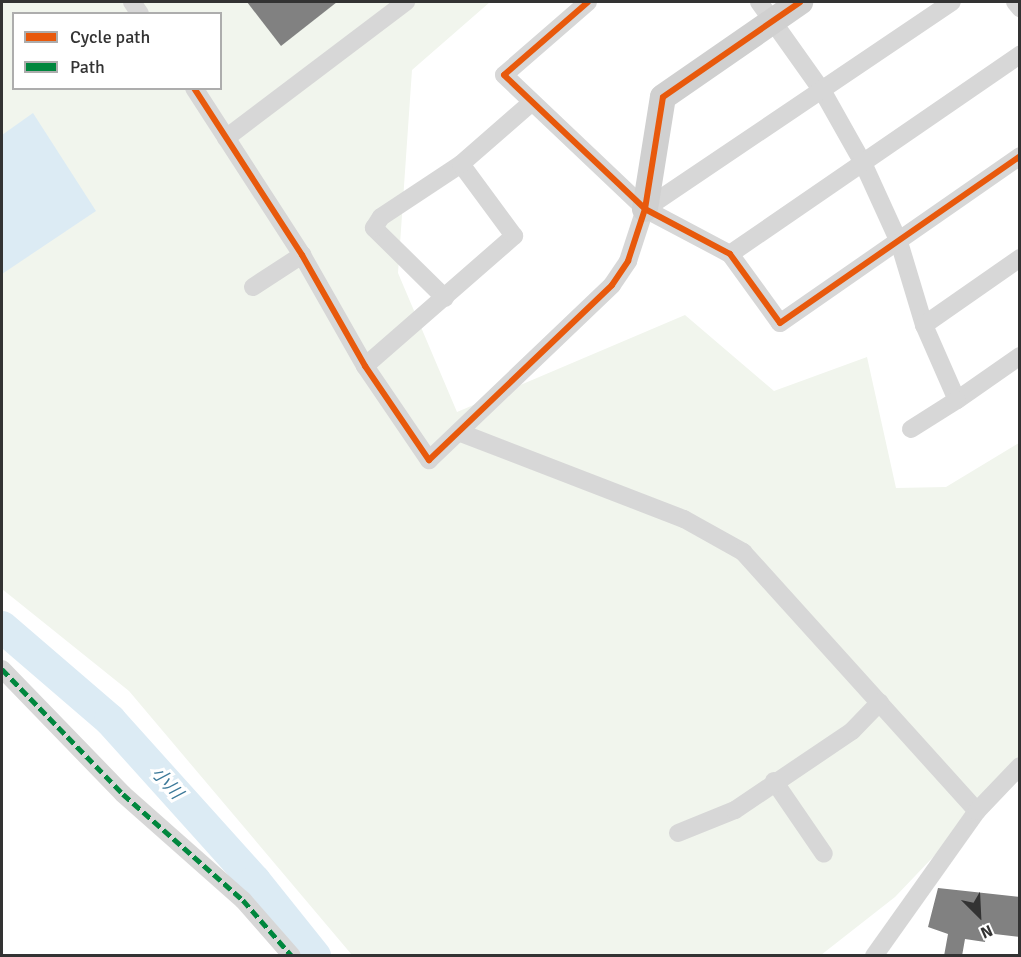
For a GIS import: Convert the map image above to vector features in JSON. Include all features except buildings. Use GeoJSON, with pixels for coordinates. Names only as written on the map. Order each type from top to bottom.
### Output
{"type":"FeatureCollection","features":[{"type":"Feature","properties":{"kind":"street"},"geometry":{"type":"LineString","coordinates":[[226,138],[406,2]]}},
{"type":"Feature","properties":{"kind":"street"},"geometry":{"type":"LineString","coordinates":[[588,2],[504,75],[645,209],[730,254],[780,323],[1020,156]]}},
{"type":"Feature","properties":{"kind":"street"},"geometry":{"type":"LineString","coordinates":[[195,90],[302,255],[365,366],[429,460],[461,433],[612,285],[628,261],[645,209],[663,98],[766,11],[800,2]]}},
{"type":"Feature","properties":{"kind":"street"},"geometry":{"type":"LineString","coordinates":[[645,209],[824,92],[952,2]]}},
{"type":"Feature","properties":{"kind":"street"},"geometry":{"type":"LineString","coordinates":[[1015,2],[1020,8]]}},
{"type":"Feature","properties":{"kind":"street"},"geometry":{"type":"LineString","coordinates":[[766,11],[824,92],[864,163],[899,242],[924,325],[957,400]]}},
{"type":"Feature","properties":{"kind":"street"},"geometry":{"type":"LineString","coordinates":[[730,254],[1020,55]]}},
{"type":"Feature","properties":{"kind":"street"},"geometry":{"type":"LineString","coordinates":[[445,298],[374,228],[381,217],[461,164],[532,102]]}},
{"type":"Feature","properties":{"kind":"street"},"geometry":{"type":"LineString","coordinates":[[365,366],[514,237],[461,164]]}},
{"type":"Feature","properties":{"kind":"street"},"geometry":{"type":"LineString","coordinates":[[253,287],[302,255]]}},
{"type":"Feature","properties":{"kind":"street"},"geometry":{"type":"LineString","coordinates":[[924,325],[1020,258]]}},
{"type":"Feature","properties":{"kind":"street"},"geometry":{"type":"LineString","coordinates":[[911,429],[1020,356]]}},
{"type":"Feature","properties":{"kind":"street"},"geometry":{"type":"LineString","coordinates":[[461,433],[684,519],[743,552],[977,811]]}},
{"type":"Feature","properties":{"kind":"street"},"geometry":{"type":"LineString","coordinates":[[2,669],[123,794],[243,900],[292,956]]}},
{"type":"Feature","properties":{"kind":"street"},"geometry":{"type":"LineString","coordinates":[[678,832],[735,810],[852,731],[880,702]]}},
{"type":"Feature","properties":{"kind":"street"},"geometry":{"type":"LineString","coordinates":[[874,956],[977,811],[1020,766]]}},
{"type":"Feature","properties":{"kind":"street"},"geometry":{"type":"LineString","coordinates":[[774,782],[824,854]]}},
{"type":"Feature","properties":{"kind":"shaded area"},"geometry":{"type":"Polygon","coordinates":[[[2,2],[490,2],[412,70],[398,273],[457,412],[685,315],[774,391],[867,357],[896,488],[946,487],[1019,443],[1019,767],[895,897],[821,955],[352,955],[129,691],[2,589],[2,2]]]}},
{"type":"Feature","properties":{"kind":"shaded area"},"geometry":{"type":"Polygon","coordinates":[[[33,113],[96,211],[2,274],[2,135],[33,113]]]}},
{"type":"Feature","properties":{"kind":"waterway","name":"小川"},"geometry":{"type":"LineString","coordinates":[[2,627],[110,720],[255,881],[315,956]]}},
{"type":"Feature","properties":{"kind":"marked path"},"geometry":{"type":"LineString","coordinates":[[2,669],[123,794],[243,900],[292,956]]}},
{"type":"Feature","properties":{"kind":"cycle path"},"geometry":{"type":"LineString","coordinates":[[588,2],[504,75],[645,209],[730,254],[780,323],[1020,156]]}},
{"type":"Feature","properties":{"kind":"cycle path"},"geometry":{"type":"LineString","coordinates":[[195,90],[302,255],[365,366],[429,460],[612,285],[628,261],[645,209],[663,97],[800,2]]}}]}
